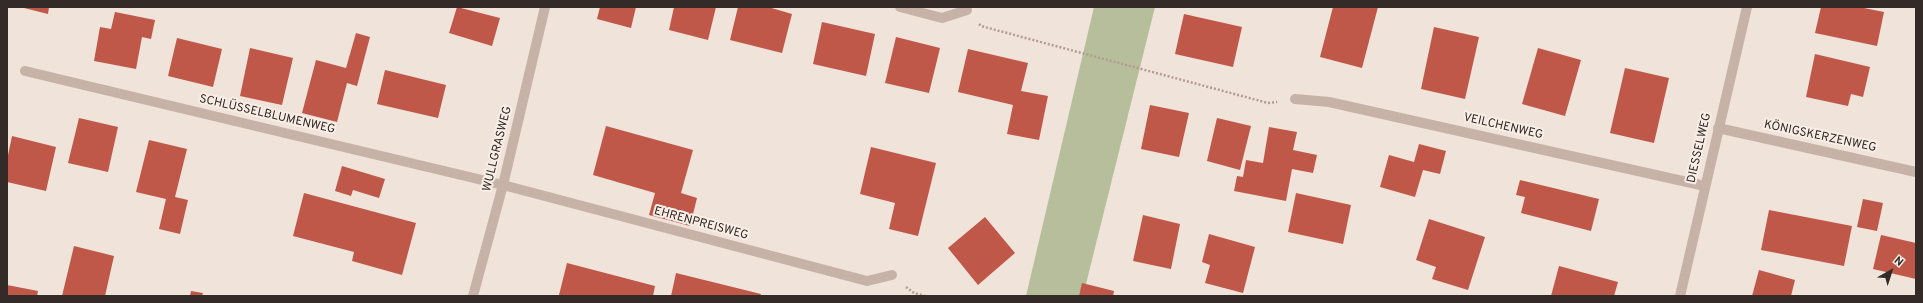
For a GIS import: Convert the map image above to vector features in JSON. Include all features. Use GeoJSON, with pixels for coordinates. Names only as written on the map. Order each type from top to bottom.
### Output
{"type":"FeatureCollection","features":[{"type":"Feature","properties":{"kind":"street","name":"WULLGRASWEG"},"geometry":{"type":"LineString","coordinates":[[473,296],[502,185],[545,7]]}},
{"type":"Feature","properties":{"kind":"street"},"geometry":{"type":"LineString","coordinates":[[900,7],[942,18],[968,10]]}},
{"type":"Feature","properties":{"kind":"street","name":"DIESSELWEG"},"geometry":{"type":"LineString","coordinates":[[1680,296],[1747,7]]}},
{"type":"Feature","properties":{"kind":"street","name":"SCHLÜSSELBLUMENWEG"},"geometry":{"type":"LineString","coordinates":[[25,71],[502,185]]}},
{"type":"Feature","properties":{"kind":"street","name":"VEILCHENWEG"},"geometry":{"type":"LineString","coordinates":[[1295,99],[1328,102],[1705,186]]}},
{"type":"Feature","properties":{"kind":"street","name":"KÖNIGSKERZENWEG"},"geometry":{"type":"LineString","coordinates":[[1718,128],[1916,172]]}},
{"type":"Feature","properties":{"kind":"street","name":"EHRENPREISWEG"},"geometry":{"type":"LineString","coordinates":[[502,185],[867,281],[892,275]]}},
{"type":"Feature","properties":{"kind":"path"},"geometry":{"type":"LineString","coordinates":[[968,10],[981,26],[1268,103],[1295,99]]}},
{"type":"Feature","properties":{"kind":"green space"},"geometry":{"type":"Polygon","coordinates":[[[1094,7],[1155,7],[1083,296],[1026,296],[1094,7]]]}},
{"type":"Feature","properties":{"kind":"building"},"geometry":{"type":"Polygon","coordinates":[[[20,7],[49,7],[48,14],[20,7]]]}},
{"type":"Feature","properties":{"kind":"building"},"geometry":{"type":"Polygon","coordinates":[[[457,7],[500,18],[492,46],[449,33],[457,7]]]}},
{"type":"Feature","properties":{"kind":"building"},"geometry":{"type":"Polygon","coordinates":[[[600,7],[636,7],[631,28],[597,19],[600,7]]]}},
{"type":"Feature","properties":{"kind":"building"},"geometry":{"type":"Polygon","coordinates":[[[674,7],[716,7],[708,40],[669,30],[674,7]]]}},
{"type":"Feature","properties":{"kind":"building"},"geometry":{"type":"Polygon","coordinates":[[[738,7],[768,7],[792,14],[782,53],[730,40],[738,7]]]}},
{"type":"Feature","properties":{"kind":"building"},"geometry":{"type":"Polygon","coordinates":[[[1333,7],[1378,7],[1362,68],[1320,57],[1333,7]]]}},
{"type":"Feature","properties":{"kind":"building"},"geometry":{"type":"Polygon","coordinates":[[[1821,7],[1859,7],[1884,12],[1877,46],[1815,33],[1821,7]]]}},
{"type":"Feature","properties":{"kind":"building"},"geometry":{"type":"Polygon","coordinates":[[[115,12],[155,20],[151,39],[142,37],[136,69],[94,61],[100,27],[111,29],[115,12]]]}},
{"type":"Feature","properties":{"kind":"building"},"geometry":{"type":"Polygon","coordinates":[[[1184,14],[1242,27],[1233,67],[1175,54],[1184,14]]]}},
{"type":"Feature","properties":{"kind":"building"},"geometry":{"type":"Polygon","coordinates":[[[822,22],[875,34],[866,76],[813,64],[822,22]]]}},
{"type":"Feature","properties":{"kind":"building"},"geometry":{"type":"Polygon","coordinates":[[[1434,27],[1479,37],[1465,99],[1421,89],[1434,27]]]}},
{"type":"Feature","properties":{"kind":"building"},"geometry":{"type":"Polygon","coordinates":[[[356,33],[370,37],[357,86],[347,83],[337,122],[302,113],[316,60],[346,68],[356,33]]]}},
{"type":"Feature","properties":{"kind":"building"},"geometry":{"type":"Polygon","coordinates":[[[896,37],[940,48],[929,93],[885,83],[896,37]]]}},
{"type":"Feature","properties":{"kind":"building"},"geometry":{"type":"Polygon","coordinates":[[[177,38],[222,49],[213,87],[168,76],[177,38]]]}},
{"type":"Feature","properties":{"kind":"building"},"geometry":{"type":"Polygon","coordinates":[[[250,48],[293,58],[282,105],[240,96],[250,48]]]}},
{"type":"Feature","properties":{"kind":"building"},"geometry":{"type":"Polygon","coordinates":[[[1538,48],[1581,60],[1565,116],[1522,104],[1538,48]]]}},
{"type":"Feature","properties":{"kind":"building"},"geometry":{"type":"Polygon","coordinates":[[[968,49],[1028,63],[1021,91],[1048,96],[1039,140],[1007,134],[1013,105],[958,92],[968,49]]]}},
{"type":"Feature","properties":{"kind":"building"},"geometry":{"type":"Polygon","coordinates":[[[1815,54],[1870,67],[1863,97],[1851,94],[1848,106],[1806,97],[1815,54]]]}},
{"type":"Feature","properties":{"kind":"building"},"geometry":{"type":"Polygon","coordinates":[[[1625,68],[1669,78],[1654,143],[1610,133],[1625,68]]]}},
{"type":"Feature","properties":{"kind":"building"},"geometry":{"type":"Polygon","coordinates":[[[385,70],[446,85],[438,118],[377,104],[385,70]]]}},
{"type":"Feature","properties":{"kind":"building"},"geometry":{"type":"Polygon","coordinates":[[[1150,105],[1189,113],[1179,157],[1141,149],[1150,105]]]}},
{"type":"Feature","properties":{"kind":"building"},"geometry":{"type":"Polygon","coordinates":[[[79,118],[118,127],[108,172],[68,163],[79,118]]]}},
{"type":"Feature","properties":{"kind":"building"},"geometry":{"type":"Polygon","coordinates":[[[1217,118],[1251,126],[1240,170],[1207,161],[1217,118]]]}},
{"type":"Feature","properties":{"kind":"building"},"geometry":{"type":"Polygon","coordinates":[[[606,126],[693,150],[681,193],[697,198],[690,226],[649,215],[655,193],[593,175],[606,126]]]}},
{"type":"Feature","properties":{"kind":"building"},"geometry":{"type":"Polygon","coordinates":[[[1269,127],[1297,132],[1293,150],[1317,155],[1313,173],[1292,169],[1286,201],[1234,191],[1237,176],[1243,177],[1246,160],[1263,163],[1269,127]]]}},
{"type":"Feature","properties":{"kind":"building"},"geometry":{"type":"Polygon","coordinates":[[[12,136],[56,147],[46,191],[7,182],[7,160],[12,136]]]}},
{"type":"Feature","properties":{"kind":"building"},"geometry":{"type":"Polygon","coordinates":[[[149,140],[187,149],[175,197],[188,200],[180,234],[159,229],[166,199],[136,192],[149,140]]]}},
{"type":"Feature","properties":{"kind":"building"},"geometry":{"type":"Polygon","coordinates":[[[1419,144],[1446,151],[1440,174],[1423,170],[1415,197],[1380,187],[1389,155],[1414,162],[1419,144]]]}},
{"type":"Feature","properties":{"kind":"building"},"geometry":{"type":"Polygon","coordinates":[[[871,147],[936,163],[918,236],[889,229],[895,203],[860,194],[871,147]]]}},
{"type":"Feature","properties":{"kind":"building"},"geometry":{"type":"Polygon","coordinates":[[[342,166],[385,179],[379,198],[353,190],[351,196],[335,191],[342,166]]]}},
{"type":"Feature","properties":{"kind":"building"},"geometry":{"type":"Polygon","coordinates":[[[1520,180],[1599,199],[1591,231],[1521,213],[1525,197],[1516,195],[1520,180]]]}},
{"type":"Feature","properties":{"kind":"building"},"geometry":{"type":"Polygon","coordinates":[[[304,193],[416,223],[402,275],[352,261],[354,252],[293,236],[304,193]]]}},
{"type":"Feature","properties":{"kind":"building"},"geometry":{"type":"Polygon","coordinates":[[[1296,193],[1351,205],[1343,244],[1288,232],[1296,193]]]}},
{"type":"Feature","properties":{"kind":"building"},"geometry":{"type":"Polygon","coordinates":[[[1863,199],[1883,203],[1877,231],[1857,227],[1863,199]]]}},
{"type":"Feature","properties":{"kind":"building"},"geometry":{"type":"Polygon","coordinates":[[[1769,210],[1852,226],[1844,266],[1761,250],[1769,210]]]}},
{"type":"Feature","properties":{"kind":"building"},"geometry":{"type":"Polygon","coordinates":[[[1143,215],[1180,224],[1171,269],[1133,261],[1143,215]]]}},
{"type":"Feature","properties":{"kind":"building"},"geometry":{"type":"Polygon","coordinates":[[[985,217],[1015,253],[978,285],[948,248],[985,217]]]}},
{"type":"Feature","properties":{"kind":"building"},"geometry":{"type":"Polygon","coordinates":[[[1429,219],[1485,237],[1468,290],[1432,279],[1436,267],[1416,260],[1429,219]]]}},
{"type":"Feature","properties":{"kind":"building"},"geometry":{"type":"Polygon","coordinates":[[[1209,234],[1255,247],[1243,293],[1205,283],[1210,265],[1202,262],[1209,234]]]}},
{"type":"Feature","properties":{"kind":"building"},"geometry":{"type":"Polygon","coordinates":[[[1881,235],[1916,243],[1916,279],[1873,269],[1881,235]]]}},
{"type":"Feature","properties":{"kind":"building"},"geometry":{"type":"Polygon","coordinates":[[[74,246],[114,256],[105,296],[62,296],[74,246]]]}},
{"type":"Feature","properties":{"kind":"building"},"geometry":{"type":"Polygon","coordinates":[[[567,263],[655,286],[653,296],[559,295],[567,263]]]}},
{"type":"Feature","properties":{"kind":"building"},"geometry":{"type":"Polygon","coordinates":[[[1559,266],[1618,282],[1614,296],[1551,296],[1559,266]]]}},
{"type":"Feature","properties":{"kind":"building"},"geometry":{"type":"Polygon","coordinates":[[[1759,270],[1795,280],[1791,296],[1752,296],[1759,270]]]}},
{"type":"Feature","properties":{"kind":"building"},"geometry":{"type":"Polygon","coordinates":[[[676,273],[761,294],[760,296],[671,296],[676,273]]]}},
{"type":"Feature","properties":{"kind":"building"},"geometry":{"type":"Polygon","coordinates":[[[1082,283],[1114,291],[1113,296],[1079,296],[1082,283]]]}},
{"type":"Feature","properties":{"kind":"building"},"geometry":{"type":"Polygon","coordinates":[[[7,285],[38,291],[37,296],[7,296],[7,285]]]}},
{"type":"Feature","properties":{"kind":"building"},"geometry":{"type":"Polygon","coordinates":[[[191,291],[203,293],[202,296],[190,296],[191,291]]]}}]}
